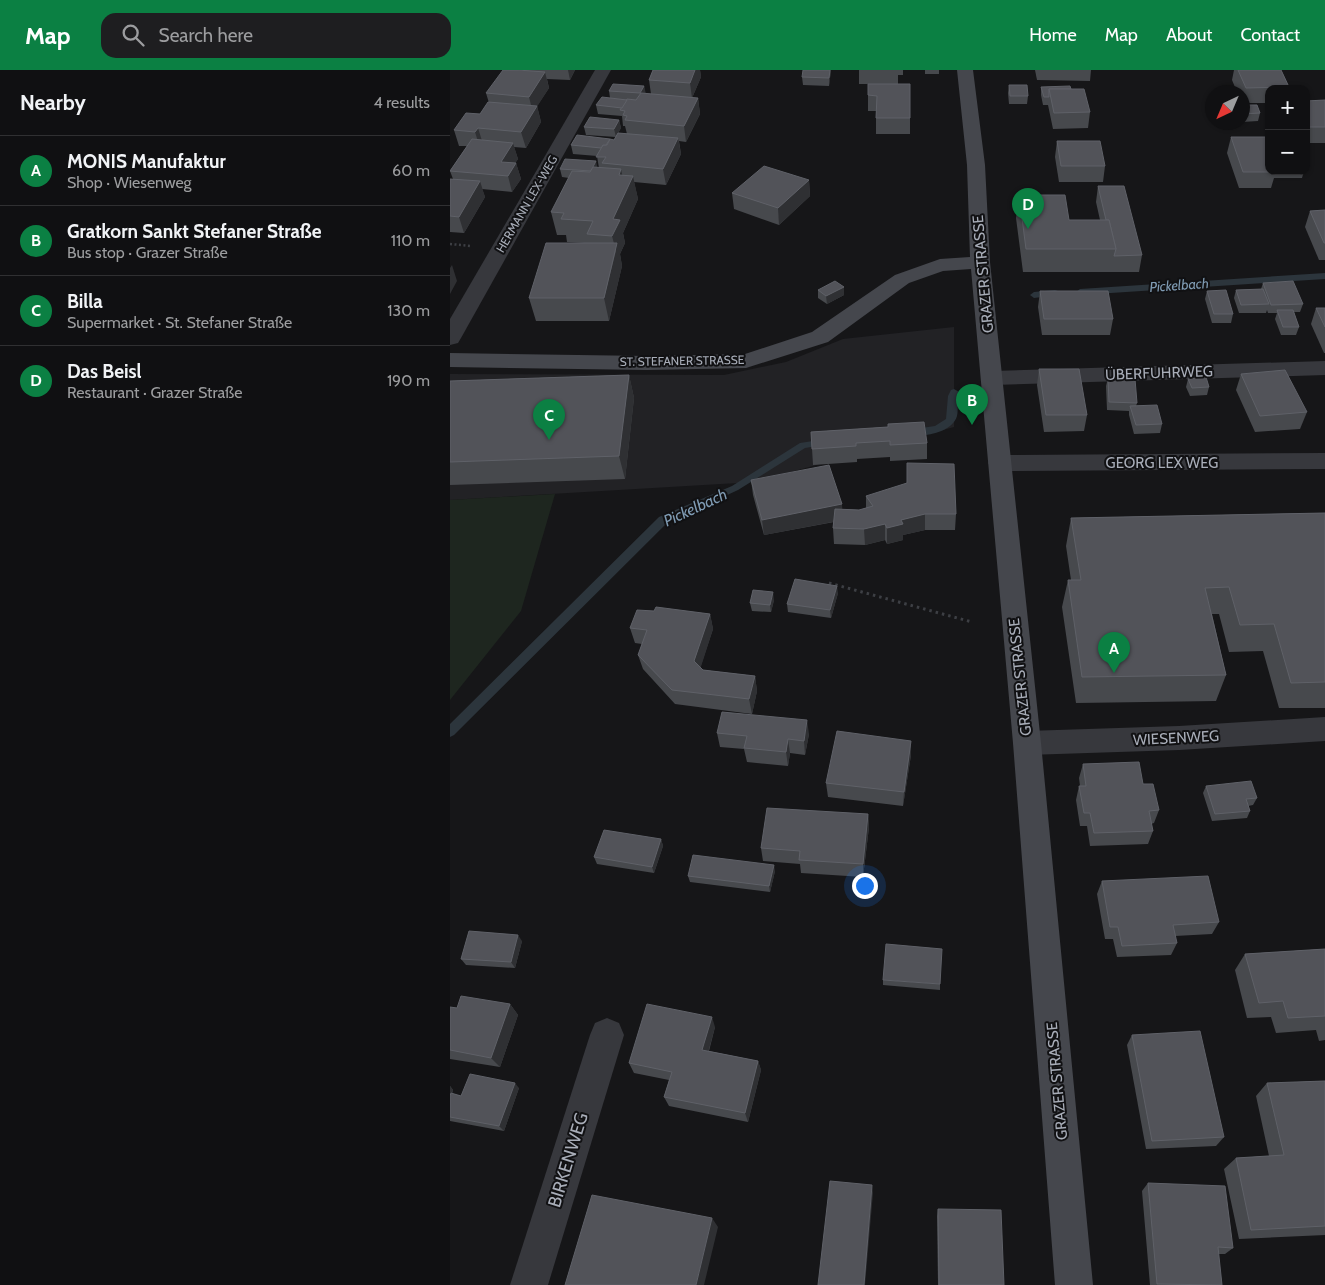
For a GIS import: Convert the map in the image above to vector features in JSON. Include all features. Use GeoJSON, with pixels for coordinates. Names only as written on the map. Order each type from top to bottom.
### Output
{"type":"FeatureCollection","features":[{"type":"Feature","properties":{"kind":"street","name":"HERMANN LEX-WEG"},"geometry":{"type":"LineString","coordinates":[[450,338],[603,70]]}},
{"type":"Feature","properties":{"kind":"street","name":"GRAZER STRASSE"},"geometry":{"type":"LineString","coordinates":[[965,70],[976,165],[980,262],[993,378],[1017,664],[1027,743],[1074,1285]]}},
{"type":"Feature","properties":{"kind":"street","name":"ST. STEFANER STRASSE"},"geometry":{"type":"LineString","coordinates":[[450,360],[647,363],[746,361],[820,337],[902,280],[940,265],[980,262]]}},
{"type":"Feature","properties":{"kind":"street","name":"ÜBERFUHRWEG"},"geometry":{"type":"LineString","coordinates":[[993,378],[1325,368]]}},
{"type":"Feature","properties":{"kind":"street","name":"GEORG LEX WEG"},"geometry":{"type":"LineString","coordinates":[[1000,463],[1325,461]]}},
{"type":"Feature","properties":{"kind":"street","name":"WIESENWEG"},"geometry":{"type":"LineString","coordinates":[[1027,743],[1179,738],[1325,728]]}},
{"type":"Feature","properties":{"kind":"street","name":"BIRKENWEG"},"geometry":{"type":"LineString","coordinates":[[529,1285],[607,1035]]}},
{"type":"Feature","properties":{"kind":"path"},"geometry":{"type":"LineString","coordinates":[[829,583],[972,622]]}},
{"type":"Feature","properties":{"kind":"shaded area"},"geometry":{"type":"Polygon","coordinates":[[[954,327],[954,427],[755,482],[450,500],[450,374],[724,375],[786,362],[843,339],[954,327]]]}},
{"type":"Feature","properties":{"kind":"shaded area"},"geometry":{"type":"Polygon","coordinates":[[[555,494],[521,611],[450,700],[450,500],[555,494]]]}},
{"type":"Feature","properties":{"kind":"building"},"geometry":{"type":"Polygon","coordinates":[[[503,70],[545,72],[529,97],[486,93],[503,70]]]}},
{"type":"Feature","properties":{"kind":"building"},"geometry":{"type":"Polygon","coordinates":[[[653,70],[695,70],[690,83],[649,80],[653,70]]]}},
{"type":"Feature","properties":{"kind":"building"},"geometry":{"type":"Polygon","coordinates":[[[803,70],[830,70],[829,78],[802,77],[803,70]]]}},
{"type":"Feature","properties":{"kind":"building"},"geometry":{"type":"Polygon","coordinates":[[[1238,70],[1281,70],[1288,85],[1265,85],[1265,88],[1250,88],[1250,85],[1245,85],[1238,70]]]}},
{"type":"Feature","properties":{"kind":"building"},"geometry":{"type":"Polygon","coordinates":[[[613,84],[644,86],[640,93],[609,91],[613,84]]]}},
{"type":"Feature","properties":{"kind":"building"},"geometry":{"type":"Polygon","coordinates":[[[868,84],[910,84],[910,118],[876,118],[877,96],[868,95],[868,84]]]}},
{"type":"Feature","properties":{"kind":"building"},"geometry":{"type":"Polygon","coordinates":[[[1009,85],[1027,85],[1028,96],[1010,96],[1009,85]]]}},
{"type":"Feature","properties":{"kind":"building"},"geometry":{"type":"Polygon","coordinates":[[[1070,86],[1071,89],[1049,89],[1049,97],[1044,97],[1041,87],[1070,86]]]}},
{"type":"Feature","properties":{"kind":"building"},"geometry":{"type":"Polygon","coordinates":[[[1049,89],[1084,89],[1090,112],[1054,113],[1049,89]]]}},
{"type":"Feature","properties":{"kind":"building"},"geometry":{"type":"Polygon","coordinates":[[[641,93],[698,98],[684,126],[625,120],[627,116],[623,115],[625,111],[620,110],[627,99],[636,100],[641,93]]]}},
{"type":"Feature","properties":{"kind":"building"},"geometry":{"type":"Polygon","coordinates":[[[602,97],[627,100],[622,108],[596,105],[602,97]]]}},
{"type":"Feature","properties":{"kind":"building"},"geometry":{"type":"Polygon","coordinates":[[[1325,100],[1325,127],[1310,127],[1310,101],[1325,100]]]}},
{"type":"Feature","properties":{"kind":"building"},"geometry":{"type":"Polygon","coordinates":[[[488,102],[537,106],[521,132],[478,128],[475,132],[454,130],[466,113],[480,114],[488,102]]]}},
{"type":"Feature","properties":{"kind":"building"},"geometry":{"type":"Polygon","coordinates":[[[1250,105],[1257,105],[1260,113],[1250,114],[1250,105]]]}},
{"type":"Feature","properties":{"kind":"building"},"geometry":{"type":"Polygon","coordinates":[[[590,117],[619,120],[614,129],[584,127],[590,117]]]}},
{"type":"Feature","properties":{"kind":"building"},"geometry":{"type":"Polygon","coordinates":[[[618,133],[678,138],[663,169],[602,163],[606,157],[596,157],[603,145],[607,145],[610,139],[614,140],[618,133]]]}},
{"type":"Feature","properties":{"kind":"building"},"geometry":{"type":"Polygon","coordinates":[[[577,135],[610,139],[601,148],[571,145],[577,135]]]}},
{"type":"Feature","properties":{"kind":"building"},"geometry":{"type":"Polygon","coordinates":[[[1231,137],[1265,137],[1265,172],[1243,172],[1231,137]]]}},
{"type":"Feature","properties":{"kind":"building"},"geometry":{"type":"Polygon","coordinates":[[[472,139],[513,143],[501,162],[516,163],[508,176],[450,171],[472,139]]]}},
{"type":"Feature","properties":{"kind":"building"},"geometry":{"type":"Polygon","coordinates":[[[1057,141],[1100,141],[1105,166],[1061,166],[1057,141]]]}},
{"type":"Feature","properties":{"kind":"building"},"geometry":{"type":"Polygon","coordinates":[[[565,159],[596,161],[591,171],[560,169],[565,159]]]}},
{"type":"Feature","properties":{"kind":"building"},"geometry":{"type":"Polygon","coordinates":[[[764,166],[809,180],[778,208],[732,193],[764,166]]]}},
{"type":"Feature","properties":{"kind":"building"},"geometry":{"type":"Polygon","coordinates":[[[593,167],[621,169],[619,175],[633,176],[613,219],[620,220],[612,236],[587,234],[593,221],[561,219],[564,213],[551,212],[572,171],[590,172],[593,167]]]}},
{"type":"Feature","properties":{"kind":"building"},"geometry":{"type":"Polygon","coordinates":[[[450,179],[480,181],[459,217],[450,216],[450,179]]]}},
{"type":"Feature","properties":{"kind":"building"},"geometry":{"type":"Polygon","coordinates":[[[1098,186],[1124,186],[1142,255],[1114,256],[1116,249],[1109,220],[1106,220],[1098,186]]]}},
{"type":"Feature","properties":{"kind":"building"},"geometry":{"type":"Polygon","coordinates":[[[1019,195],[1065,195],[1069,220],[1109,220],[1116,249],[1026,249],[1019,195]]]}},
{"type":"Feature","properties":{"kind":"building"},"geometry":{"type":"Polygon","coordinates":[[[1325,210],[1325,243],[1324,243],[1310,211],[1325,210]]]}},
{"type":"Feature","properties":{"kind":"building"},"geometry":{"type":"Polygon","coordinates":[[[546,243],[617,243],[604,298],[529,298],[546,243]]]}},
{"type":"Feature","properties":{"kind":"building"},"geometry":{"type":"Polygon","coordinates":[[[835,281],[844,287],[826,296],[818,290],[835,281]]]}},
{"type":"Feature","properties":{"kind":"building"},"geometry":{"type":"Polygon","coordinates":[[[1293,281],[1303,304],[1271,305],[1263,283],[1293,281]]]}},
{"type":"Feature","properties":{"kind":"building"},"geometry":{"type":"Polygon","coordinates":[[[1263,289],[1269,304],[1241,305],[1236,290],[1263,289]]]}},
{"type":"Feature","properties":{"kind":"building"},"geometry":{"type":"Polygon","coordinates":[[[1226,290],[1233,314],[1214,314],[1207,291],[1226,290]]]}},
{"type":"Feature","properties":{"kind":"building"},"geometry":{"type":"Polygon","coordinates":[[[1040,291],[1108,291],[1113,319],[1044,319],[1040,291]]]}},
{"type":"Feature","properties":{"kind":"building"},"geometry":{"type":"Polygon","coordinates":[[[1316,308],[1325,308],[1325,327],[1316,308]]]}},
{"type":"Feature","properties":{"kind":"building"},"geometry":{"type":"Polygon","coordinates":[[[1277,310],[1293,310],[1299,327],[1283,327],[1277,310]]]}},
{"type":"Feature","properties":{"kind":"building"},"geometry":{"type":"Polygon","coordinates":[[[1039,369],[1079,369],[1087,415],[1046,415],[1039,369]]]}},
{"type":"Feature","properties":{"kind":"building"},"geometry":{"type":"Polygon","coordinates":[[[1285,370],[1307,412],[1260,416],[1241,374],[1285,370]]]}},
{"type":"Feature","properties":{"kind":"building"},"geometry":{"type":"Polygon","coordinates":[[[629,375],[619,456],[450,462],[450,381],[629,375]]]}},
{"type":"Feature","properties":{"kind":"building"},"geometry":{"type":"Polygon","coordinates":[[[1206,377],[1209,387],[1192,388],[1188,379],[1206,377]]]}},
{"type":"Feature","properties":{"kind":"building"},"geometry":{"type":"Polygon","coordinates":[[[1108,378],[1135,379],[1137,403],[1109,402],[1108,378]]]}},
{"type":"Feature","properties":{"kind":"building"},"geometry":{"type":"Polygon","coordinates":[[[1157,405],[1162,424],[1136,425],[1130,406],[1157,405]]]}},
{"type":"Feature","properties":{"kind":"building"},"geometry":{"type":"Polygon","coordinates":[[[924,422],[927,443],[890,445],[890,441],[856,443],[856,446],[812,449],[811,432],[888,427],[888,424],[924,422]]]}},
{"type":"Feature","properties":{"kind":"building"},"geometry":{"type":"Polygon","coordinates":[[[907,463],[954,464],[956,514],[925,514],[901,520],[903,524],[887,528],[885,524],[864,529],[833,528],[835,509],[859,510],[873,506],[866,496],[907,483],[907,463]]]}},
{"type":"Feature","properties":{"kind":"building"},"geometry":{"type":"Polygon","coordinates":[[[829,465],[842,504],[762,520],[751,480],[829,465]]]}},
{"type":"Feature","properties":{"kind":"building"},"geometry":{"type":"Polygon","coordinates":[[[1325,513],[1325,682],[1291,683],[1274,624],[1240,625],[1229,587],[1205,588],[1226,675],[1082,677],[1068,580],[1081,580],[1071,518],[1325,513]]]}},
{"type":"Feature","properties":{"kind":"building"},"geometry":{"type":"Polygon","coordinates":[[[795,579],[837,586],[830,610],[787,604],[795,579]]]}},
{"type":"Feature","properties":{"kind":"building"},"geometry":{"type":"Polygon","coordinates":[[[753,590],[773,592],[770,605],[750,603],[753,590]]]}},
{"type":"Feature","properties":{"kind":"building"},"geometry":{"type":"Polygon","coordinates":[[[656,607],[710,614],[694,661],[703,670],[755,676],[749,699],[672,690],[638,655],[647,630],[630,628],[637,610],[654,611],[656,607]]]}},
{"type":"Feature","properties":{"kind":"building"},"geometry":{"type":"Polygon","coordinates":[[[722,712],[807,720],[804,741],[788,739],[786,752],[744,748],[747,736],[717,733],[722,712]]]}},
{"type":"Feature","properties":{"kind":"building"},"geometry":{"type":"Polygon","coordinates":[[[837,731],[911,741],[904,792],[826,783],[837,731]]]}},
{"type":"Feature","properties":{"kind":"building"},"geometry":{"type":"Polygon","coordinates":[[[1139,762],[1143,784],[1153,784],[1159,810],[1149,811],[1153,831],[1094,833],[1090,813],[1084,813],[1079,786],[1086,786],[1083,764],[1139,762]]]}},
{"type":"Feature","properties":{"kind":"building"},"geometry":{"type":"Polygon","coordinates":[[[1251,781],[1257,798],[1246,799],[1250,811],[1215,814],[1206,786],[1251,781]]]}},
{"type":"Feature","properties":{"kind":"building"},"geometry":{"type":"Polygon","coordinates":[[[767,808],[868,814],[863,864],[799,860],[800,851],[761,848],[767,808]]]}},
{"type":"Feature","properties":{"kind":"building"},"geometry":{"type":"Polygon","coordinates":[[[604,830],[661,839],[652,867],[594,857],[604,830]]]}},
{"type":"Feature","properties":{"kind":"building"},"geometry":{"type":"Polygon","coordinates":[[[693,855],[774,865],[769,886],[688,876],[693,855]]]}},
{"type":"Feature","properties":{"kind":"building"},"geometry":{"type":"Polygon","coordinates":[[[1208,876],[1219,922],[1173,925],[1177,943],[1122,946],[1118,927],[1110,927],[1102,881],[1208,876]]]}},
{"type":"Feature","properties":{"kind":"building"},"geometry":{"type":"Polygon","coordinates":[[[469,931],[518,935],[511,962],[461,959],[469,931]]]}},
{"type":"Feature","properties":{"kind":"building"},"geometry":{"type":"Polygon","coordinates":[[[886,944],[942,949],[940,984],[883,980],[886,944]]]}},
{"type":"Feature","properties":{"kind":"building"},"geometry":{"type":"Polygon","coordinates":[[[1325,949],[1325,1016],[1288,1018],[1283,1001],[1259,1003],[1245,954],[1325,949]]]}},
{"type":"Feature","properties":{"kind":"building"},"geometry":{"type":"Polygon","coordinates":[[[461,996],[510,1004],[491,1058],[450,1050],[450,1007],[457,1008],[461,996]]]}},
{"type":"Feature","properties":{"kind":"building"},"geometry":{"type":"Polygon","coordinates":[[[647,1004],[712,1017],[702,1050],[758,1061],[745,1113],[664,1097],[672,1072],[629,1063],[647,1004]]]}},
{"type":"Feature","properties":{"kind":"building"},"geometry":{"type":"Polygon","coordinates":[[[1200,1031],[1224,1137],[1152,1141],[1132,1035],[1200,1031]]]}},
{"type":"Feature","properties":{"kind":"building"},"geometry":{"type":"Polygon","coordinates":[[[470,1074],[515,1083],[499,1126],[450,1117],[451,1093],[461,1096],[470,1074]]]}},
{"type":"Feature","properties":{"kind":"building"},"geometry":{"type":"Polygon","coordinates":[[[1325,1081],[1325,1226],[1251,1230],[1236,1158],[1284,1155],[1267,1083],[1325,1081]]]}},
{"type":"Feature","properties":{"kind":"building"},"geometry":{"type":"Polygon","coordinates":[[[830,1181],[872,1185],[864,1285],[818,1285],[830,1181]]]}},
{"type":"Feature","properties":{"kind":"building"},"geometry":{"type":"Polygon","coordinates":[[[1148,1183],[1225,1186],[1233,1248],[1218,1247],[1222,1285],[1157,1284],[1148,1183]]]}},
{"type":"Feature","properties":{"kind":"building"},"geometry":{"type":"Polygon","coordinates":[[[592,1195],[712,1218],[696,1285],[565,1285],[592,1195]]]}},
{"type":"Feature","properties":{"kind":"building"},"geometry":{"type":"Polygon","coordinates":[[[938,1209],[1001,1210],[1004,1285],[939,1285],[938,1209]]]}},
{"type":"Feature","properties":{"kind":"waterway","name":"Pickelbach"},"geometry":{"type":"LineString","coordinates":[[1080,292],[1325,276]]}},
{"type":"Feature","properties":{"kind":"waterway","name":"Pickelbach"},"geometry":{"type":"LineString","coordinates":[[1034,295],[1055,293]]}},
{"type":"Feature","properties":{"kind":"waterway","name":"Pickelbach"},"geometry":{"type":"LineString","coordinates":[[911,432],[937,429],[950,421],[953,414],[954,392]]}},
{"type":"Feature","properties":{"kind":"waterway","name":"Pickelbach"},"geometry":{"type":"LineString","coordinates":[[450,732],[663,520],[735,488],[803,445],[826,442]]}},
{"type":"Feature","properties":{"kind":"place","name":"Das Beisl"},"geometry":{"type":"Point","coordinates":[1028,229]}},
{"type":"Feature","properties":{"kind":"place","name":"Gratkorn Sankt Stefaner Straße"},"geometry":{"type":"Point","coordinates":[972,425]}},
{"type":"Feature","properties":{"kind":"place","name":"Billa"},"geometry":{"type":"Point","coordinates":[549,440]}},
{"type":"Feature","properties":{"kind":"place","name":"MONIS Manufaktur"},"geometry":{"type":"Point","coordinates":[1114,673]}}]}
